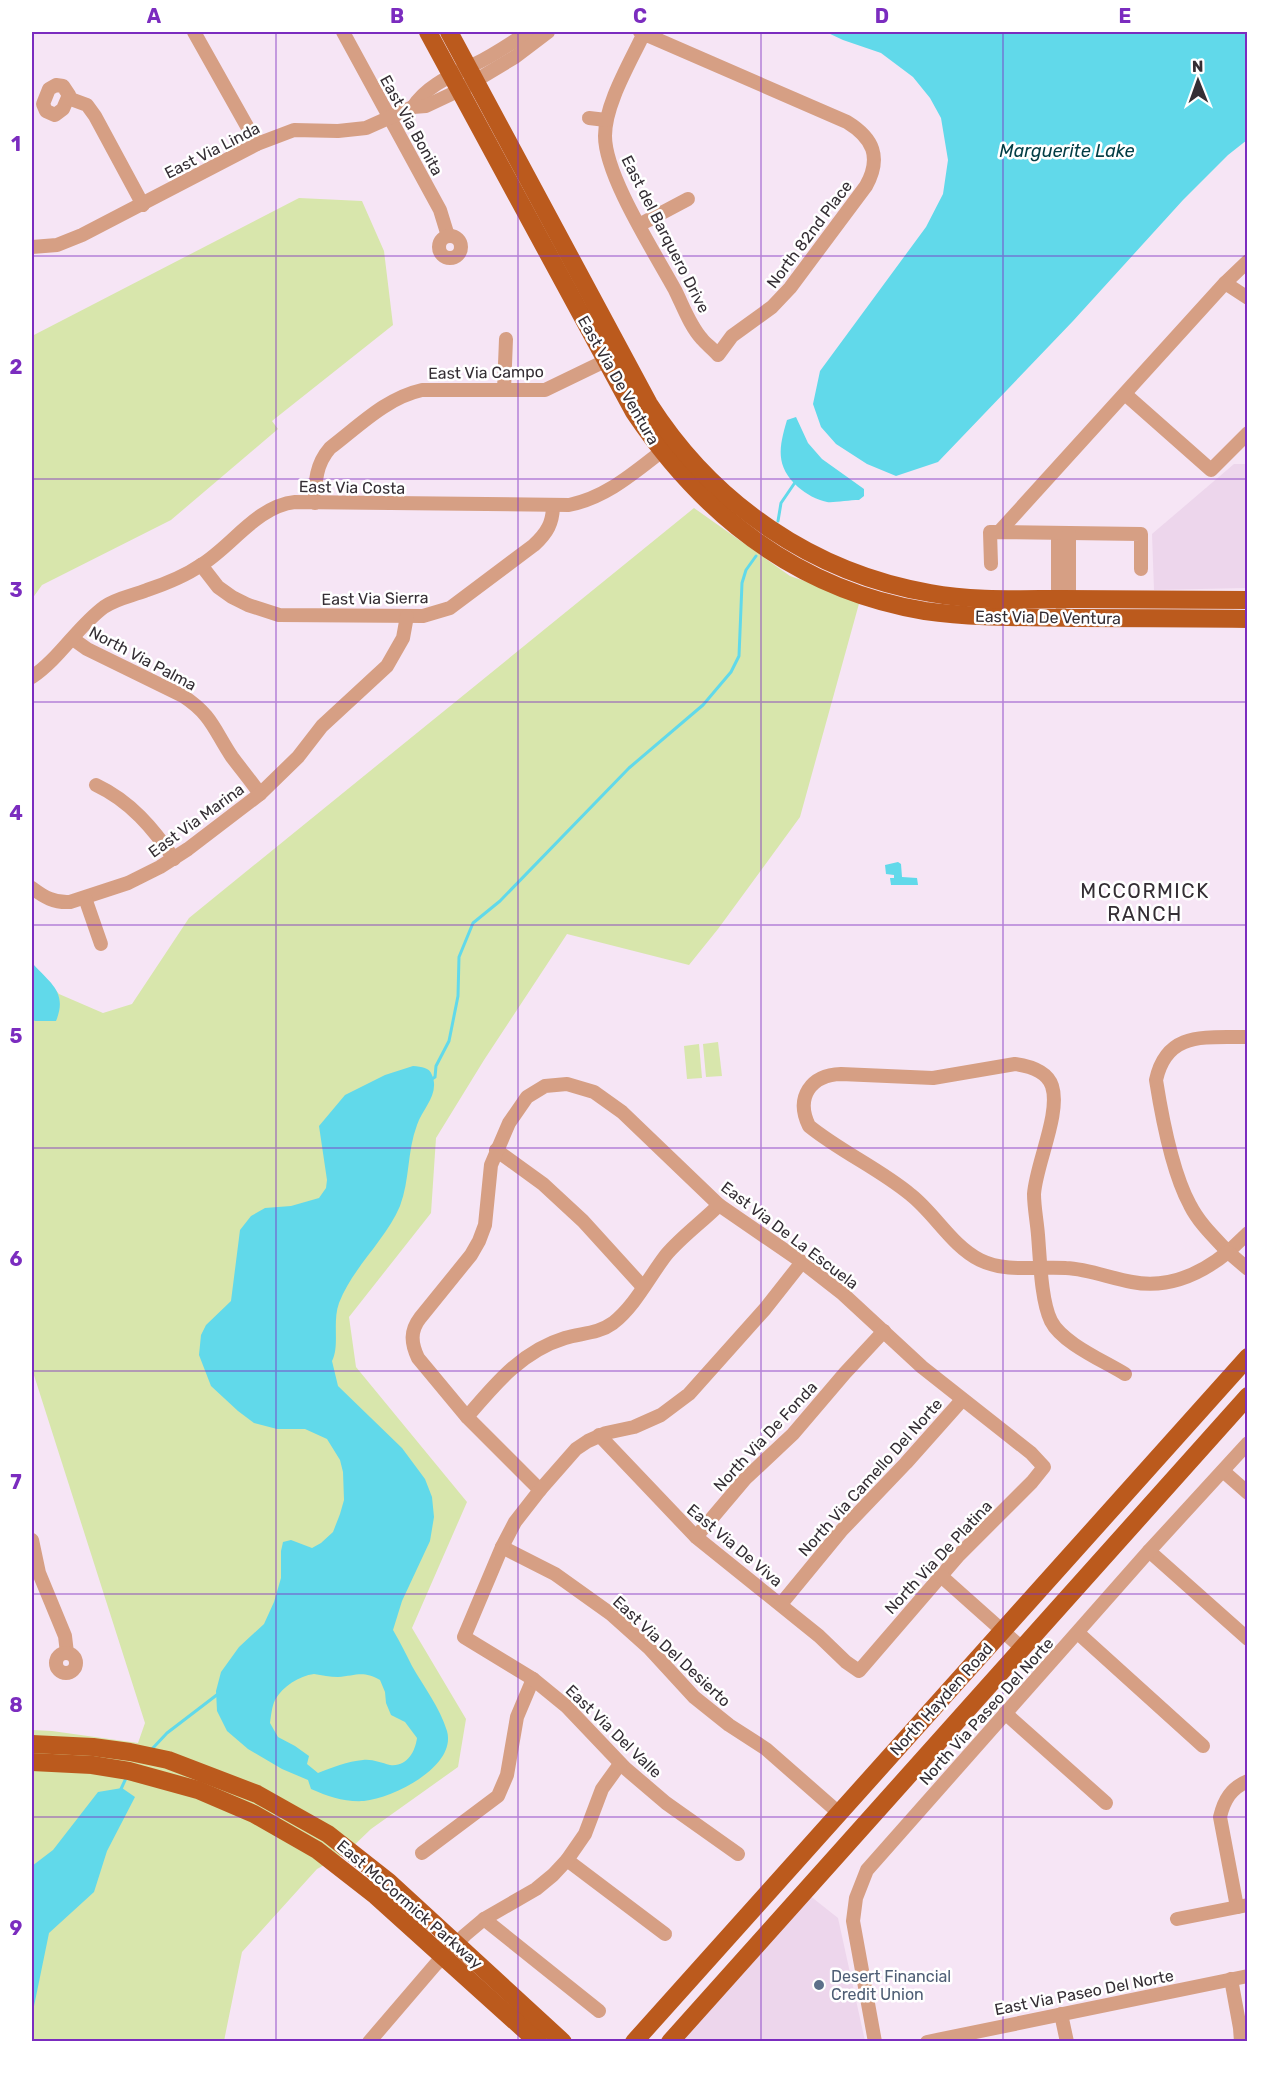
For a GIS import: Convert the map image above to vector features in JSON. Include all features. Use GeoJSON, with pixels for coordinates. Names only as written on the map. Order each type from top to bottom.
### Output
{"type":"FeatureCollection","features":[{"type":"Feature","properties":{"kind":"main road","name":"East Via De Ventura"},"geometry":{"type":"LineString","coordinates":[[428,32],[464,78],[642,391],[668,447],[704,500],[747,535],[791,564],[834,584],[888,603],[925,610],[972,616],[1248,619]]}},
{"type":"Feature","properties":{"kind":"main road","name":"East Via De Ventura"},"geometry":{"type":"LineString","coordinates":[[449,32],[464,78],[605,361],[634,412],[668,447],[751,516],[807,552],[851,572],[891,585],[954,596],[1248,600]]}},
{"type":"Feature","properties":{"kind":"main road","name":"North Hayden Road"},"geometry":{"type":"LineString","coordinates":[[634,2042],[1248,1357]]}},
{"type":"Feature","properties":{"kind":"main road","name":"North Hayden Road"},"geometry":{"type":"LineString","coordinates":[[670,2042],[1248,1396]]}},
{"type":"Feature","properties":{"kind":"main road","name":"East McCormick Parkway"},"geometry":{"type":"LineString","coordinates":[[32,1744],[93,1747],[168,1760],[257,1794],[328,1834],[389,1882],[563,2042]]}},
{"type":"Feature","properties":{"kind":"main road","name":"East McCormick Parkway"},"geometry":{"type":"LineString","coordinates":[[32,1762],[92,1765],[129,1771],[198,1790],[254,1814],[317,1850],[376,1896],[538,2042]]}},
{"type":"Feature","properties":{"kind":"street"},"geometry":{"type":"LineString","coordinates":[[194,32],[257,144]]}},
{"type":"Feature","properties":{"kind":"street","name":"East Via Bonita"},"geometry":{"type":"LineString","coordinates":[[343,32],[440,210],[448,236]]}},
{"type":"Feature","properties":{"kind":"street"},"geometry":{"type":"LineString","coordinates":[[464,78],[528,32]]}},
{"type":"Feature","properties":{"kind":"street"},"geometry":{"type":"LineString","coordinates":[[464,78],[515,57],[548,32]]}},
{"type":"Feature","properties":{"kind":"street","name":"East del Barquero Drive"},"geometry":{"type":"LineString","coordinates":[[642,32],[606,120],[607,155],[612,171],[639,225],[700,338],[718,355]]}},
{"type":"Feature","properties":{"kind":"street","name":"North 82nd Place"},"geometry":{"type":"LineString","coordinates":[[642,32],[847,122],[862,131],[874,153],[871,177],[859,196],[772,308],[732,336],[718,355]]}},
{"type":"Feature","properties":{"kind":"street","name":"East Via Linda"},"geometry":{"type":"LineString","coordinates":[[32,248],[66,242],[143,205],[257,144],[294,130],[366,128],[413,107],[420,96],[464,78]]}},
{"type":"Feature","properties":{"kind":"street"},"geometry":{"type":"LineString","coordinates":[[68,98],[87,105],[95,116],[143,205]]}},
{"type":"Feature","properties":{"kind":"street"},"geometry":{"type":"LineString","coordinates":[[589,117],[606,120]]}},
{"type":"Feature","properties":{"kind":"street","name":"East del Barquero Drive"},"geometry":{"type":"LineString","coordinates":[[639,225],[688,199]]}},
{"type":"Feature","properties":{"kind":"street"},"geometry":{"type":"LineString","coordinates":[[999,532],[1225,283],[1248,261]]}},
{"type":"Feature","properties":{"kind":"street"},"geometry":{"type":"LineString","coordinates":[[1225,283],[1248,298]]}},
{"type":"Feature","properties":{"kind":"street"},"geometry":{"type":"LineString","coordinates":[[504,390],[507,339]]}},
{"type":"Feature","properties":{"kind":"street","name":"East Via Campo"},"geometry":{"type":"LineString","coordinates":[[315,503],[316,477],[323,456],[330,448],[393,400],[406,393],[422,390],[545,390],[605,361]]}},
{"type":"Feature","properties":{"kind":"street"},"geometry":{"type":"LineString","coordinates":[[1125,394],[1211,470],[1248,433]]}},
{"type":"Feature","properties":{"kind":"street","name":"East Via Costa"},"geometry":{"type":"LineString","coordinates":[[32,677],[49,664],[106,605],[155,587],[201,566],[275,507],[295,502],[553,505],[588,501],[606,492],[668,447]]}},
{"type":"Feature","properties":{"kind":"street","name":"East Via Sierra"},"geometry":{"type":"LineString","coordinates":[[201,566],[218,587],[232,597],[279,615],[407,616],[430,614],[450,608],[545,535],[553,515],[553,505]]}},
{"type":"Feature","properties":{"kind":"street"},"geometry":{"type":"LineString","coordinates":[[991,564],[990,532],[1141,534],[1141,569]]}},
{"type":"Feature","properties":{"kind":"street"},"geometry":{"type":"LineString","coordinates":[[1057,617],[1063,599],[1058,592],[1064,533]]}},
{"type":"Feature","properties":{"kind":"street","name":"East Via Marina"},"geometry":{"type":"LineString","coordinates":[[32,888],[59,902],[85,898],[147,874],[174,859],[260,794],[298,757],[316,721],[387,666],[403,638],[407,616]]}},
{"type":"Feature","properties":{"kind":"street","name":"North Via Palma"},"geometry":{"type":"LineString","coordinates":[[73,639],[87,649],[183,696],[196,705],[206,714],[231,755],[260,794]]}},
{"type":"Feature","properties":{"kind":"street"},"geometry":{"type":"LineString","coordinates":[[96,785],[111,792],[137,813],[174,859]]}},
{"type":"Feature","properties":{"kind":"street"},"geometry":{"type":"LineString","coordinates":[[85,898],[101,944]]}},
{"type":"Feature","properties":{"kind":"street"},"geometry":{"type":"LineString","coordinates":[[1248,1037],[1193,1039],[1178,1043],[1160,1064],[1156,1080],[1178,1179],[1190,1206],[1205,1229],[1248,1269]]}},
{"type":"Feature","properties":{"kind":"street"},"geometry":{"type":"LineString","coordinates":[[1125,1374],[1071,1342],[1052,1323],[1047,1311],[1041,1266],[1034,1194],[1055,1102],[1052,1085],[1043,1074],[1029,1066],[1015,1064],[933,1078],[830,1074],[815,1081],[807,1090],[804,1110],[809,1126],[913,1196],[965,1250],[994,1266],[1041,1266],[1074,1269],[1134,1283],[1149,1283],[1186,1278],[1211,1266],[1248,1233]]}},
{"type":"Feature","properties":{"kind":"street","name":"East Via De La Escuela"},"geometry":{"type":"LineString","coordinates":[[496,1150],[509,1123],[527,1097],[545,1086],[567,1084],[594,1092],[622,1112],[719,1205],[802,1262],[843,1294],[922,1367],[1031,1453],[1044,1467]]}},
{"type":"Feature","properties":{"kind":"street"},"geometry":{"type":"LineString","coordinates":[[540,1490],[467,1417],[418,1358],[413,1348],[412,1335],[415,1326],[471,1255],[479,1241],[485,1226],[491,1165],[496,1150],[543,1184],[583,1221],[643,1287]]}},
{"type":"Feature","properties":{"kind":"street"},"geometry":{"type":"LineString","coordinates":[[467,1417],[497,1381],[542,1347],[566,1337],[591,1333],[609,1325],[625,1313],[668,1253],[719,1205]]}},
{"type":"Feature","properties":{"kind":"street"},"geometry":{"type":"LineString","coordinates":[[502,1547],[515,1522],[576,1449],[599,1436],[634,1427],[661,1415],[689,1394],[765,1309],[802,1262]]}},
{"type":"Feature","properties":{"kind":"street","name":"North Via De Fonda"},"geometry":{"type":"LineString","coordinates":[[696,1537],[745,1479],[793,1434],[884,1331]]}},
{"type":"Feature","properties":{"kind":"street","name":"North Via Camello Del Norte"},"geometry":{"type":"LineString","coordinates":[[781,1604],[841,1531],[962,1400]]}},
{"type":"Feature","properties":{"kind":"street","name":"East Via De Viva"},"geometry":{"type":"LineString","coordinates":[[599,1436],[696,1537],[781,1604],[859,1671]]}},
{"type":"Feature","properties":{"kind":"street","name":"North Via Paseo Del Norte"},"geometry":{"type":"LineString","coordinates":[[875,2042],[854,1928],[856,1898],[862,1879],[873,1861],[1248,1443]]}},
{"type":"Feature","properties":{"kind":"street","name":"North Via De Platina"},"geometry":{"type":"LineString","coordinates":[[859,1671],[941,1576],[1044,1467]]}},
{"type":"Feature","properties":{"kind":"street"},"geometry":{"type":"LineString","coordinates":[[1223,1471],[1248,1493]]}},
{"type":"Feature","properties":{"kind":"street"},"geometry":{"type":"LineString","coordinates":[[32,1540],[34,1565],[65,1636],[67,1653]]}},
{"type":"Feature","properties":{"kind":"street","name":"East Via Del Valle"},"geometry":{"type":"LineString","coordinates":[[502,1547],[464,1637],[532,1678],[566,1706],[620,1764],[666,1803],[738,1854]]}},
{"type":"Feature","properties":{"kind":"street","name":"East Via Del Desierto"},"geometry":{"type":"LineString","coordinates":[[502,1547],[555,1574],[611,1614],[649,1648],[694,1697],[729,1725],[766,1749],[839,1813]]}},
{"type":"Feature","properties":{"kind":"street"},"geometry":{"type":"LineString","coordinates":[[1149,1551],[1248,1639]]}},
{"type":"Feature","properties":{"kind":"street"},"geometry":{"type":"LineString","coordinates":[[941,1576],[1023,1649]]}},
{"type":"Feature","properties":{"kind":"street"},"geometry":{"type":"LineString","coordinates":[[1078,1633],[1203,1746]]}},
{"type":"Feature","properties":{"kind":"street"},"geometry":{"type":"LineString","coordinates":[[422,1852],[498,1796],[507,1775],[517,1717],[532,1678]]}},
{"type":"Feature","properties":{"kind":"street"},"geometry":{"type":"LineString","coordinates":[[1005,1713],[1106,1803]]}},
{"type":"Feature","properties":{"kind":"street"},"geometry":{"type":"LineString","coordinates":[[369,2042],[457,1943],[484,1919],[536,1889],[567,1860],[585,1834],[602,1789],[620,1764]]}},
{"type":"Feature","properties":{"kind":"street"},"geometry":{"type":"LineString","coordinates":[[1177,1919],[1243,1906],[1220,1817],[1223,1804],[1230,1792],[1238,1785],[1248,1781]]}},
{"type":"Feature","properties":{"kind":"street"},"geometry":{"type":"LineString","coordinates":[[567,1860],[665,1934]]}},
{"type":"Feature","properties":{"kind":"street"},"geometry":{"type":"LineString","coordinates":[[484,1919],[599,2011]]}},
{"type":"Feature","properties":{"kind":"street","name":"East Via Paseo Del Norte"},"geometry":{"type":"LineString","coordinates":[[927,2042],[972,2037],[1060,2014],[1248,1976]]}},
{"type":"Feature","properties":{"kind":"street"},"geometry":{"type":"LineString","coordinates":[[1231,1979],[1241,2042]]}},
{"type":"Feature","properties":{"kind":"street"},"geometry":{"type":"LineString","coordinates":[[1060,2014],[1067,2042]]}},
{"type":"Feature","properties":{"kind":"shaded area"},"geometry":{"type":"Polygon","coordinates":[[[1234,464],[1247,464],[1247,588],[1154,590],[1152,534],[1234,464]]]}},
{"type":"Feature","properties":{"kind":"shaded area"},"geometry":{"type":"Polygon","coordinates":[[[809,1895],[838,1918],[865,2041],[679,2042],[809,1895]]]}},
{"type":"Feature","properties":{"kind":"green space"},"geometry":{"type":"Polygon","coordinates":[[[299,198],[362,201],[384,251],[393,325],[272,421],[278,429],[171,520],[42,585],[32,599],[32,336],[299,198]]]}},
{"type":"Feature","properties":{"kind":"green space"},"geometry":{"type":"Polygon","coordinates":[[[694,508],[790,576],[860,600],[800,817],[689,965],[567,934],[436,1138],[431,1213],[349,1317],[356,1367],[467,1502],[412,1628],[466,1719],[458,1767],[371,1829],[346,1853],[317,1869],[242,1952],[224,2041],[32,2041],[32,1730],[138,1743],[145,1723],[32,1369],[32,963],[59,994],[103,1013],[132,1004],[189,918],[694,508]]]}},
{"type":"Feature","properties":{"kind":"green space"},"geometry":{"type":"Polygon","coordinates":[[[718,1042],[722,1076],[706,1077],[703,1044],[718,1042]]]}},
{"type":"Feature","properties":{"kind":"green space"},"geometry":{"type":"Polygon","coordinates":[[[699,1044],[702,1078],[687,1079],[684,1046],[699,1044]]]}},
{"type":"Feature","properties":{"kind":"water","name":"Marguerite Lake"},"geometry":{"type":"Polygon","coordinates":[[[826,32],[1247,32],[1247,140],[1228,155],[1183,200],[1073,321],[938,462],[896,476],[867,464],[836,444],[821,427],[813,404],[820,371],[926,227],[943,194],[948,160],[941,118],[930,98],[913,77],[881,53],[826,32]]]}},
{"type":"Feature","properties":{"kind":"water"},"geometry":{"type":"Polygon","coordinates":[[[796,417],[808,443],[822,459],[864,489],[864,496],[859,500],[827,502],[808,494],[791,479],[782,464],[781,448],[787,420],[796,417]]]}},
{"type":"Feature","properties":{"kind":"water"},"geometry":{"type":"Polygon","coordinates":[[[898,862],[901,864],[902,877],[917,878],[918,885],[891,885],[890,878],[894,878],[894,875],[886,874],[885,865],[898,862]]]}},
{"type":"Feature","properties":{"kind":"water"},"geometry":{"type":"Polygon","coordinates":[[[32,963],[51,982],[58,995],[60,1003],[56,1021],[32,1019],[32,963]]]}},
{"type":"Feature","properties":{"kind":"water"},"geometry":{"type":"Polygon","coordinates":[[[413,1066],[425,1068],[432,1075],[434,1088],[414,1135],[400,1206],[386,1231],[352,1278],[339,1303],[332,1361],[338,1386],[402,1448],[425,1479],[432,1497],[434,1517],[430,1541],[402,1601],[393,1630],[440,1714],[447,1731],[447,1744],[442,1757],[433,1768],[406,1787],[376,1799],[350,1801],[311,1789],[308,1780],[282,1769],[248,1749],[227,1731],[217,1711],[216,1691],[221,1672],[239,1647],[264,1624],[274,1602],[281,1578],[283,1542],[291,1540],[312,1548],[333,1532],[344,1500],[340,1460],[327,1439],[305,1429],[277,1429],[254,1423],[211,1386],[199,1355],[201,1335],[206,1325],[231,1301],[240,1230],[251,1216],[265,1208],[291,1206],[319,1198],[326,1188],[327,1180],[319,1126],[345,1095],[385,1075],[413,1066]],[[314,1674],[297,1679],[282,1690],[274,1702],[270,1723],[278,1737],[309,1756],[307,1764],[318,1773],[357,1761],[370,1760],[396,1765],[409,1758],[417,1738],[405,1722],[391,1715],[380,1680],[364,1674],[338,1677],[314,1674]]]}},
{"type":"Feature","properties":{"kind":"water"},"geometry":{"type":"Polygon","coordinates":[[[122,1788],[135,1797],[107,1851],[94,1892],[49,1933],[32,2016],[32,1866],[53,1850],[98,1792],[122,1788]]]}},
{"type":"Feature","properties":{"kind":"waterway"},"geometry":{"type":"LineString","coordinates":[[778,521],[781,503],[796,481]]}},
{"type":"Feature","properties":{"kind":"waterway"},"geometry":{"type":"LineString","coordinates":[[432,1079],[435,1077],[436,1066],[449,1041],[458,996],[459,957],[473,923],[500,901],[629,768],[703,705],[731,672],[739,656],[742,583],[746,570],[756,556]]}},
{"type":"Feature","properties":{"kind":"waterway"},"geometry":{"type":"LineString","coordinates":[[152,1749],[167,1733],[218,1694]]}},
{"type":"Feature","properties":{"kind":"waterway"},"geometry":{"type":"LineString","coordinates":[[121,1789],[127,1776]]}},
{"type":"Feature","properties":{"kind":"place","name":"Desert Financial Credit Union"},"geometry":{"type":"Point","coordinates":[819,1985]}},
{"type":"Feature","properties":{"kind":"district","name":"MCCORMICK RANCH"},"geometry":{"type":"Point","coordinates":[1145,902]}}]}
